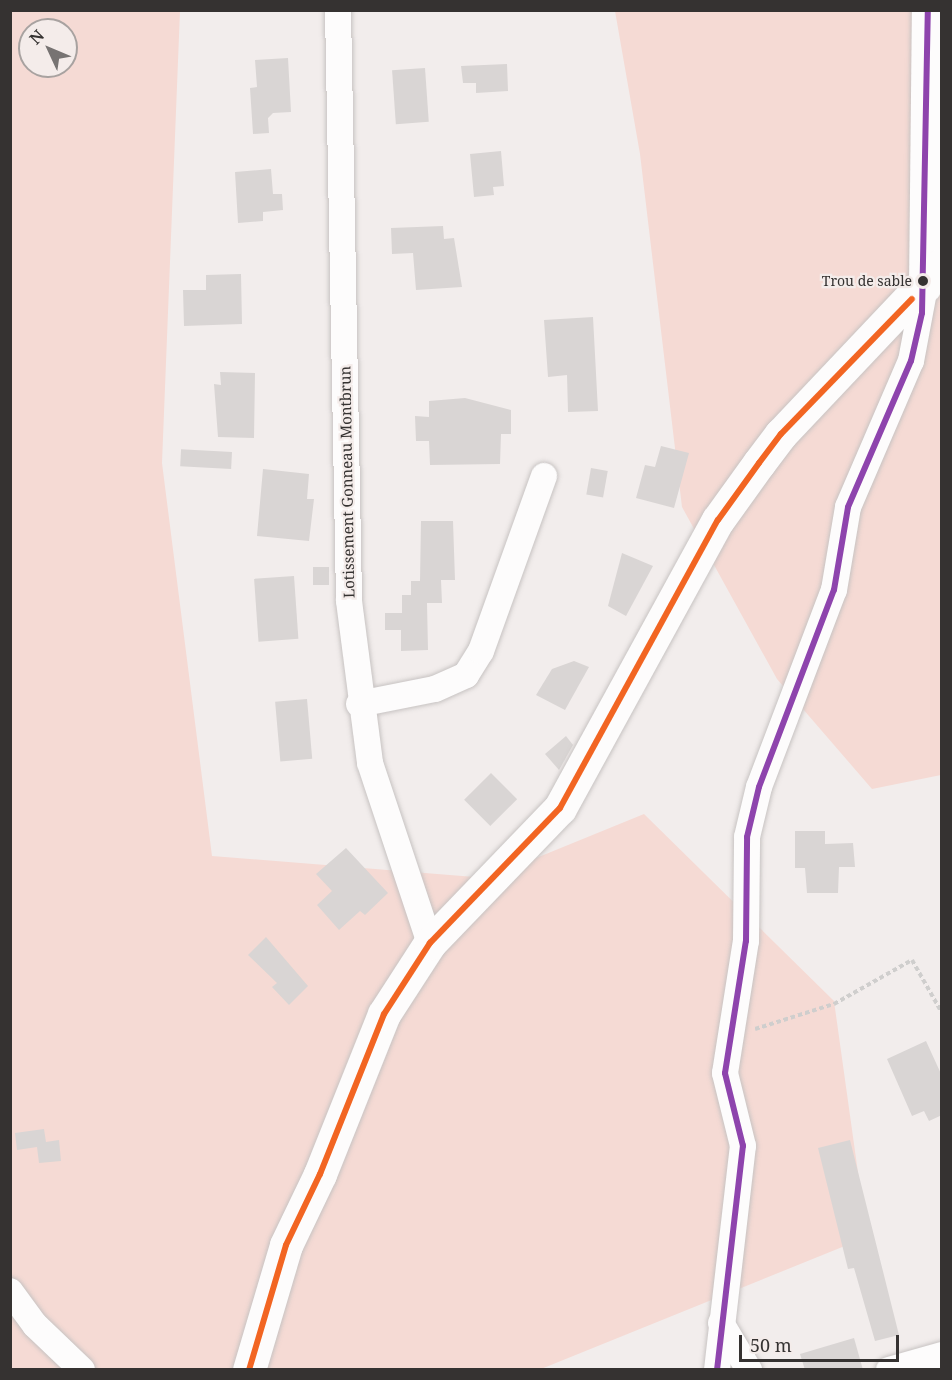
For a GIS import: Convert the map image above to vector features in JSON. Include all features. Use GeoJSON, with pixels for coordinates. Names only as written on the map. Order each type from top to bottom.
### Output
{"type":"FeatureCollection","features":[{"type":"Feature","properties":{"kind":"main road"},"geometry":{"type":"LineString","coordinates":[[249,1370],[286,1245],[320,1174],[384,1014],[430,943],[561,808],[718,520],[776,442],[933,275],[928,10]]}},
{"type":"Feature","properties":{"kind":"street","name":"Lotissement Gonneau Montbrun"},"geometry":{"type":"LineString","coordinates":[[338,10],[349,601],[359,704],[370,763],[430,943]]}},
{"type":"Feature","properties":{"kind":"street"},"geometry":{"type":"LineString","coordinates":[[717,1370],[743,1146],[725,1073],[746,941],[747,837],[759,787],[834,590],[848,507],[911,361],[933,275]]}},
{"type":"Feature","properties":{"kind":"street"},"geometry":{"type":"LineString","coordinates":[[359,704],[435,689],[466,675],[481,651],[544,476]]}},
{"type":"Feature","properties":{"kind":"street"},"geometry":{"type":"LineString","coordinates":[[10,1291],[35,1325],[82,1370]]}},
{"type":"Feature","properties":{"kind":"street"},"geometry":{"type":"LineString","coordinates":[[721,1323],[749,1370]]}},
{"type":"Feature","properties":{"kind":"street"},"geometry":{"type":"LineString","coordinates":[[889,1370],[942,1355]]}},
{"type":"Feature","properties":{"kind":"path"},"geometry":{"type":"LineString","coordinates":[[729,1038],[834,1004],[912,960],[942,1013]]}},
{"type":"Feature","properties":{"kind":"shaded area"},"geometry":{"type":"Polygon","coordinates":[[[10,11],[180,11],[162,463],[212,856],[487,878],[644,814],[834,1001],[867,1237],[541,1369],[11,1369],[10,11]]]}},
{"type":"Feature","properties":{"kind":"shaded area"},"geometry":{"type":"Polygon","coordinates":[[[615,11],[941,11],[941,775],[872,789],[777,679],[682,507],[640,154],[615,11]]]}},
{"type":"Feature","properties":{"kind":"building"},"geometry":{"type":"Polygon","coordinates":[[[288,58],[291,112],[273,113],[268,118],[269,133],[253,134],[250,88],[257,87],[255,60],[288,58]]]}},
{"type":"Feature","properties":{"kind":"building"},"geometry":{"type":"Polygon","coordinates":[[[507,64],[508,91],[476,93],[476,83],[463,83],[461,66],[507,64]]]}},
{"type":"Feature","properties":{"kind":"building"},"geometry":{"type":"Polygon","coordinates":[[[425,68],[429,122],[396,124],[392,70],[425,68]]]}},
{"type":"Feature","properties":{"kind":"building"},"geometry":{"type":"Polygon","coordinates":[[[501,151],[504,186],[493,187],[494,195],[474,197],[470,154],[501,151]]]}},
{"type":"Feature","properties":{"kind":"building"},"geometry":{"type":"Polygon","coordinates":[[[271,169],[273,194],[282,194],[283,210],[263,212],[263,221],[238,223],[235,172],[271,169]]]}},
{"type":"Feature","properties":{"kind":"building"},"geometry":{"type":"Polygon","coordinates":[[[443,226],[444,239],[454,238],[462,287],[416,290],[413,253],[392,254],[391,228],[443,226]]]}},
{"type":"Feature","properties":{"kind":"building"},"geometry":{"type":"Polygon","coordinates":[[[241,274],[242,324],[184,326],[183,290],[206,290],[206,275],[241,274]]]}},
{"type":"Feature","properties":{"kind":"building"},"geometry":{"type":"Polygon","coordinates":[[[593,317],[598,411],[568,412],[567,375],[548,377],[544,320],[593,317]]]}},
{"type":"Feature","properties":{"kind":"building"},"geometry":{"type":"Polygon","coordinates":[[[220,372],[255,373],[254,438],[218,437],[214,384],[221,385],[220,372]]]}},
{"type":"Feature","properties":{"kind":"building"},"geometry":{"type":"Polygon","coordinates":[[[465,398],[511,410],[511,434],[501,434],[500,464],[430,465],[429,441],[416,441],[415,416],[429,417],[429,401],[465,398]]]}},
{"type":"Feature","properties":{"kind":"building"},"geometry":{"type":"Polygon","coordinates":[[[661,446],[689,453],[674,508],[636,498],[645,465],[655,467],[661,446]]]}},
{"type":"Feature","properties":{"kind":"building"},"geometry":{"type":"Polygon","coordinates":[[[181,449],[232,452],[231,469],[180,466],[181,449]]]}},
{"type":"Feature","properties":{"kind":"building"},"geometry":{"type":"Polygon","coordinates":[[[591,468],[608,471],[603,498],[586,495],[591,468]]]}},
{"type":"Feature","properties":{"kind":"building"},"geometry":{"type":"Polygon","coordinates":[[[263,469],[309,474],[307,499],[314,499],[309,541],[257,536],[263,469]]]}},
{"type":"Feature","properties":{"kind":"building"},"geometry":{"type":"Polygon","coordinates":[[[421,521],[453,521],[455,580],[441,580],[442,603],[427,603],[428,650],[401,651],[401,630],[385,630],[385,613],[402,613],[402,595],[411,595],[411,581],[420,581],[421,521]]]}},
{"type":"Feature","properties":{"kind":"building"},"geometry":{"type":"Polygon","coordinates":[[[622,553],[653,566],[626,616],[608,606],[622,553]]]}},
{"type":"Feature","properties":{"kind":"building"},"geometry":{"type":"Polygon","coordinates":[[[313,567],[329,567],[329,585],[313,585],[313,567]]]}},
{"type":"Feature","properties":{"kind":"building"},"geometry":{"type":"Polygon","coordinates":[[[294,576],[298,639],[258,642],[254,579],[294,576]]]}},
{"type":"Feature","properties":{"kind":"building"},"geometry":{"type":"Polygon","coordinates":[[[574,661],[589,667],[565,710],[536,695],[552,669],[574,661]]]}},
{"type":"Feature","properties":{"kind":"building"},"geometry":{"type":"Polygon","coordinates":[[[307,699],[312,759],[280,762],[275,702],[307,699]]]}},
{"type":"Feature","properties":{"kind":"building"},"geometry":{"type":"Polygon","coordinates":[[[566,736],[573,745],[559,770],[545,754],[566,736]]]}},
{"type":"Feature","properties":{"kind":"building"},"geometry":{"type":"Polygon","coordinates":[[[491,773],[517,799],[490,826],[464,800],[491,773]]]}},
{"type":"Feature","properties":{"kind":"building"},"geometry":{"type":"Polygon","coordinates":[[[795,831],[825,831],[825,844],[853,843],[855,867],[839,867],[838,893],[807,893],[805,868],[795,868],[795,831]]]}},
{"type":"Feature","properties":{"kind":"building"},"geometry":{"type":"Polygon","coordinates":[[[346,848],[388,893],[365,915],[360,911],[339,930],[317,905],[332,891],[316,874],[346,848]]]}},
{"type":"Feature","properties":{"kind":"building"},"geometry":{"type":"Polygon","coordinates":[[[266,937],[308,986],[289,1005],[272,987],[277,983],[248,955],[266,937]]]}},
{"type":"Feature","properties":{"kind":"building"},"geometry":{"type":"Polygon","coordinates":[[[926,1041],[942,1076],[942,1115],[929,1121],[924,1111],[912,1116],[887,1059],[926,1041]]]}},
{"type":"Feature","properties":{"kind":"building"},"geometry":{"type":"Polygon","coordinates":[[[44,1129],[46,1142],[59,1140],[61,1161],[39,1163],[37,1147],[17,1150],[15,1133],[44,1129]]]}},
{"type":"Feature","properties":{"kind":"building"},"geometry":{"type":"Polygon","coordinates":[[[850,1140],[899,1335],[875,1341],[854,1268],[848,1269],[818,1148],[850,1140]]]}},
{"type":"Feature","properties":{"kind":"building"},"geometry":{"type":"Polygon","coordinates":[[[854,1338],[863,1370],[805,1370],[800,1354],[854,1338]]]}},
{"type":"Feature","properties":{"kind":"transit line"},"geometry":{"type":"LineString","coordinates":[[717,1370],[743,1146],[725,1073],[746,941],[747,837],[759,787],[834,590],[848,507],[911,361],[922,313],[928,10]]}},
{"type":"Feature","properties":{"kind":"transit line"},"geometry":{"type":"LineString","coordinates":[[249,1370],[286,1245],[320,1174],[384,1014],[430,943],[560,808],[718,520],[759,463],[781,434],[912,299]]}},
{"type":"Feature","properties":{"kind":"place","name":"Trou de sable"},"geometry":{"type":"Point","coordinates":[923,281]}}]}
